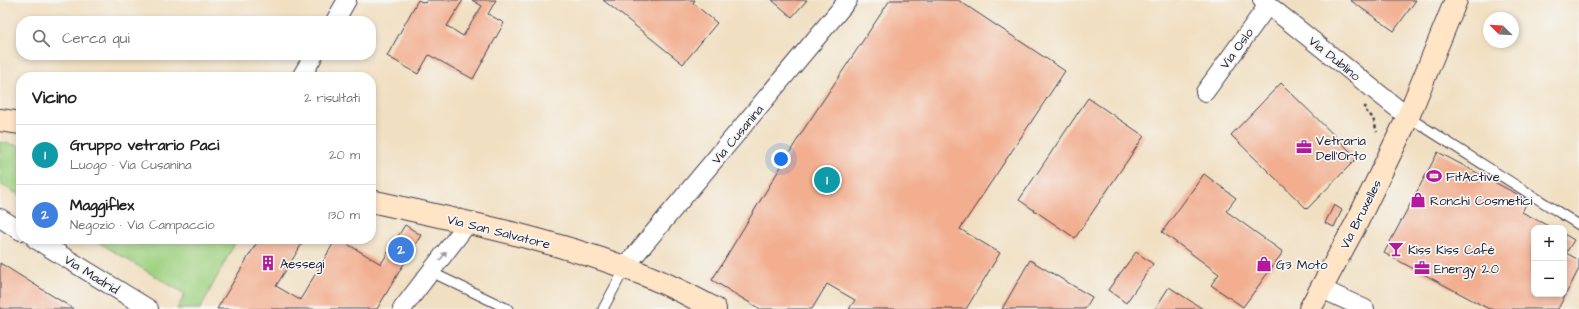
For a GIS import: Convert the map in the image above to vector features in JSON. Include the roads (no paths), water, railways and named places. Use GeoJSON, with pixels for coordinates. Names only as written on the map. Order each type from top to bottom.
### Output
{"type":"FeatureCollection","features":[{"type":"Feature","properties":{"kind":"street"},"geometry":{"type":"LineString","coordinates":[[338,16],[347,0]]}},
{"type":"Feature","properties":{"kind":"street","name":"Via Cusanina"},"geometry":{"type":"LineString","coordinates":[[625,267],[848,0]]}},
{"type":"Feature","properties":{"kind":"street","name":"Via Bruxelles"},"geometry":{"type":"LineString","coordinates":[[1310,309],[1320,288],[1356,224],[1408,117],[1456,0]]}},
{"type":"Feature","properties":{"kind":"street","name":"Via Dublino"},"geometry":{"type":"LineString","coordinates":[[1265,2],[1408,117]]}},
{"type":"Feature","properties":{"kind":"street","name":"Via Oslo"},"geometry":{"type":"LineString","coordinates":[[1205,92],[1265,2]]}},
{"type":"Feature","properties":{"kind":"street"},"geometry":{"type":"LineString","coordinates":[[304,72],[311,60]]}},
{"type":"Feature","properties":{"kind":"street"},"geometry":{"type":"LineString","coordinates":[[0,120],[16,123]]}},
{"type":"Feature","properties":{"kind":"street","name":"Via San Salvatore"},"geometry":{"type":"LineString","coordinates":[[376,202],[543,241],[625,267],[682,292],[715,309]]}},
{"type":"Feature","properties":{"kind":"street"},"geometry":{"type":"LineString","coordinates":[[0,218],[16,227]]}},
{"type":"Feature","properties":{"kind":"street"},"geometry":{"type":"LineString","coordinates":[[402,309],[468,223]]}},
{"type":"Feature","properties":{"kind":"street","name":"Via Madrid"},"geometry":{"type":"LineString","coordinates":[[43,244],[149,309]]}},
{"type":"Feature","properties":{"kind":"street"},"geometry":{"type":"LineString","coordinates":[[1320,288],[1364,309]]}},
{"type":"Feature","properties":{"kind":"lane"},"geometry":{"type":"LineString","coordinates":[[1408,117],[1579,225]]}},
{"type":"Feature","properties":{"kind":"lane"},"geometry":{"type":"LineString","coordinates":[[603,309],[625,267]]}},
{"type":"Feature","properties":{"kind":"lane"},"geometry":{"type":"LineString","coordinates":[[431,272],[508,309]]}},
{"type":"Feature","properties":{"kind":"place","name":"Vetraria Dell'Orto"},"geometry":{"type":"Point","coordinates":[1304,147]}},
{"type":"Feature","properties":{"kind":"place","name":"FitActive"},"geometry":{"type":"Point","coordinates":[1434,176]}},
{"type":"Feature","properties":{"kind":"place","name":"Gruppo vetrario Paci"},"geometry":{"type":"Point","coordinates":[827,180]}},
{"type":"Feature","properties":{"kind":"place","name":"Ronchi Cosmetici"},"geometry":{"type":"Point","coordinates":[1418,200]}},
{"type":"Feature","properties":{"kind":"place","name":"Kiss Kiss Cafè"},"geometry":{"type":"Point","coordinates":[1396,249]}},
{"type":"Feature","properties":{"kind":"place","name":"Maggiflex"},"geometry":{"type":"Point","coordinates":[401,250]}},
{"type":"Feature","properties":{"kind":"place","name":"Aessegi"},"geometry":{"type":"Point","coordinates":[268,263]}},
{"type":"Feature","properties":{"kind":"place","name":"G3 Moto"},"geometry":{"type":"Point","coordinates":[1264,264]}},
{"type":"Feature","properties":{"kind":"place","name":"Energy 2.0"},"geometry":{"type":"Point","coordinates":[1422,268]}}]}
